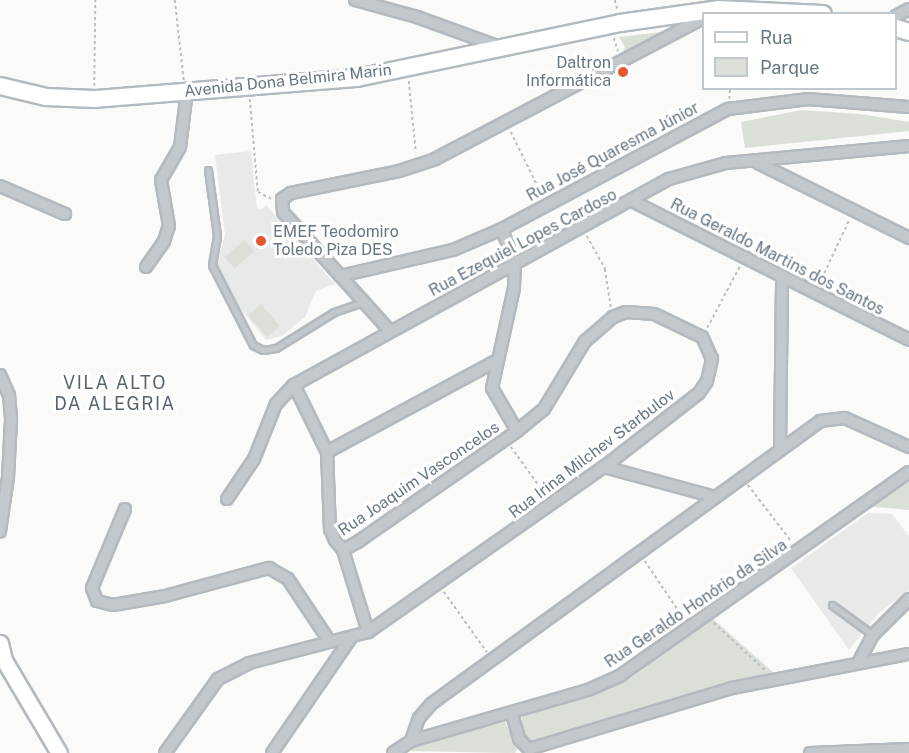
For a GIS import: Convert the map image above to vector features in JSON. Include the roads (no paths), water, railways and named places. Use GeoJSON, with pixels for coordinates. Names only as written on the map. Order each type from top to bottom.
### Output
{"type":"FeatureCollection","features":[{"type":"Feature","properties":{"kind":"main road","name":"Avenida Dona Belmira Marin"},"geometry":{"type":"LineString","coordinates":[[0,86],[46,97],[94,99],[357,78],[610,26],[702,15]]}},
{"type":"Feature","properties":{"kind":"main road"},"geometry":{"type":"LineString","coordinates":[[0,643],[2,661],[59,753]]}},
{"type":"Feature","properties":{"kind":"street"},"geometry":{"type":"LineString","coordinates":[[355,0],[417,17],[502,48]]}},
{"type":"Feature","properties":{"kind":"street"},"geometry":{"type":"LineString","coordinates":[[390,331],[284,212],[281,203],[291,194],[418,166],[506,123],[702,19]]}},
{"type":"Feature","properties":{"kind":"street"},"geometry":{"type":"LineString","coordinates":[[146,267],[156,256],[169,226],[161,180],[180,147],[186,91]]}},
{"type":"Feature","properties":{"kind":"street","name":"Rua José Quaresma Júnior"},"geometry":{"type":"LineString","coordinates":[[340,276],[453,250],[502,228],[728,109],[808,99],[909,107]]}},
{"type":"Feature","properties":{"kind":"street","name":"Rua Ezequiel Lopes Cardoso"},"geometry":{"type":"LineString","coordinates":[[226,499],[254,459],[276,404],[294,385],[691,170],[726,163],[758,163],[909,146]]}},
{"type":"Feature","properties":{"kind":"street"},"geometry":{"type":"LineString","coordinates":[[758,163],[909,238]]}},
{"type":"Feature","properties":{"kind":"street"},"geometry":{"type":"LineString","coordinates":[[0,186],[65,214]]}},
{"type":"Feature","properties":{"kind":"street","name":"Rua Geraldo Martins dos Santos"},"geometry":{"type":"LineString","coordinates":[[632,201],[909,340]]}},
{"type":"Feature","properties":{"kind":"street"},"geometry":{"type":"LineString","coordinates":[[502,228],[515,265],[507,325],[496,361],[492,388],[517,431]]}},
{"type":"Feature","properties":{"kind":"street"},"geometry":{"type":"LineString","coordinates":[[780,448],[782,276]]}},
{"type":"Feature","properties":{"kind":"street","name":"Rua Irina Milchev Starbulov"},"geometry":{"type":"LineString","coordinates":[[165,753],[218,679],[249,663],[328,639],[350,639],[368,632],[604,467],[699,393],[707,381],[712,359],[702,337],[654,314],[626,312],[613,317],[585,341],[544,409],[517,431]]}},
{"type":"Feature","properties":{"kind":"street"},"geometry":{"type":"LineString","coordinates":[[294,385],[327,452],[496,361]]}},
{"type":"Feature","properties":{"kind":"street"},"geometry":{"type":"LineString","coordinates":[[0,375],[9,395],[11,420],[9,477],[0,531]]}},
{"type":"Feature","properties":{"kind":"street"},"geometry":{"type":"LineString","coordinates":[[411,741],[424,710],[820,421],[834,417],[857,422],[909,447]]}},
{"type":"Feature","properties":{"kind":"street","name":"Rua Joaquim Vasconcelos"},"geometry":{"type":"LineString","coordinates":[[327,452],[330,529],[343,550],[517,431]]}},
{"type":"Feature","properties":{"kind":"street"},"geometry":{"type":"LineString","coordinates":[[604,467],[715,497]]}},
{"type":"Feature","properties":{"kind":"street","name":"Rua Geraldo Honório da Silva"},"geometry":{"type":"LineString","coordinates":[[393,753],[411,741],[512,714],[604,684],[707,617],[909,472]]}},
{"type":"Feature","properties":{"kind":"street"},"geometry":{"type":"LineString","coordinates":[[124,509],[93,588],[96,601],[113,605],[134,602],[269,568],[288,579],[328,639]]}},
{"type":"Feature","properties":{"kind":"street"},"geometry":{"type":"LineString","coordinates":[[343,550],[368,632]]}},
{"type":"Feature","properties":{"kind":"street"},"geometry":{"type":"LineString","coordinates":[[858,663],[873,635],[909,598]]}},
{"type":"Feature","properties":{"kind":"street"},"geometry":{"type":"LineString","coordinates":[[272,753],[350,639]]}},
{"type":"Feature","properties":{"kind":"street"},"geometry":{"type":"LineString","coordinates":[[512,714],[522,743],[535,747],[704,695],[775,678],[909,654]]}},
{"type":"Feature","properties":{"kind":"street"},"geometry":{"type":"LineString","coordinates":[[810,753],[909,749]]}},
{"type":"Feature","properties":{"kind":"lane"},"geometry":{"type":"LineString","coordinates":[[207,170],[216,236],[212,265],[253,345],[264,350],[276,348],[334,312],[363,302]]}},
{"type":"Feature","properties":{"kind":"lane"},"geometry":{"type":"LineString","coordinates":[[832,605],[873,635]]}},
{"type":"Feature","properties":{"kind":"place","name":"Daltron Informática"},"geometry":{"type":"Point","coordinates":[623,72]}},
{"type":"Feature","properties":{"kind":"place","name":"EMEF Teodomiro Toledo Piza DES"},"geometry":{"type":"Point","coordinates":[261,241]}},
{"type":"Feature","properties":{"kind":"district","name":"VILA ALTO DA ALEGRIA"},"geometry":{"type":"Point","coordinates":[115,394]}}]}
